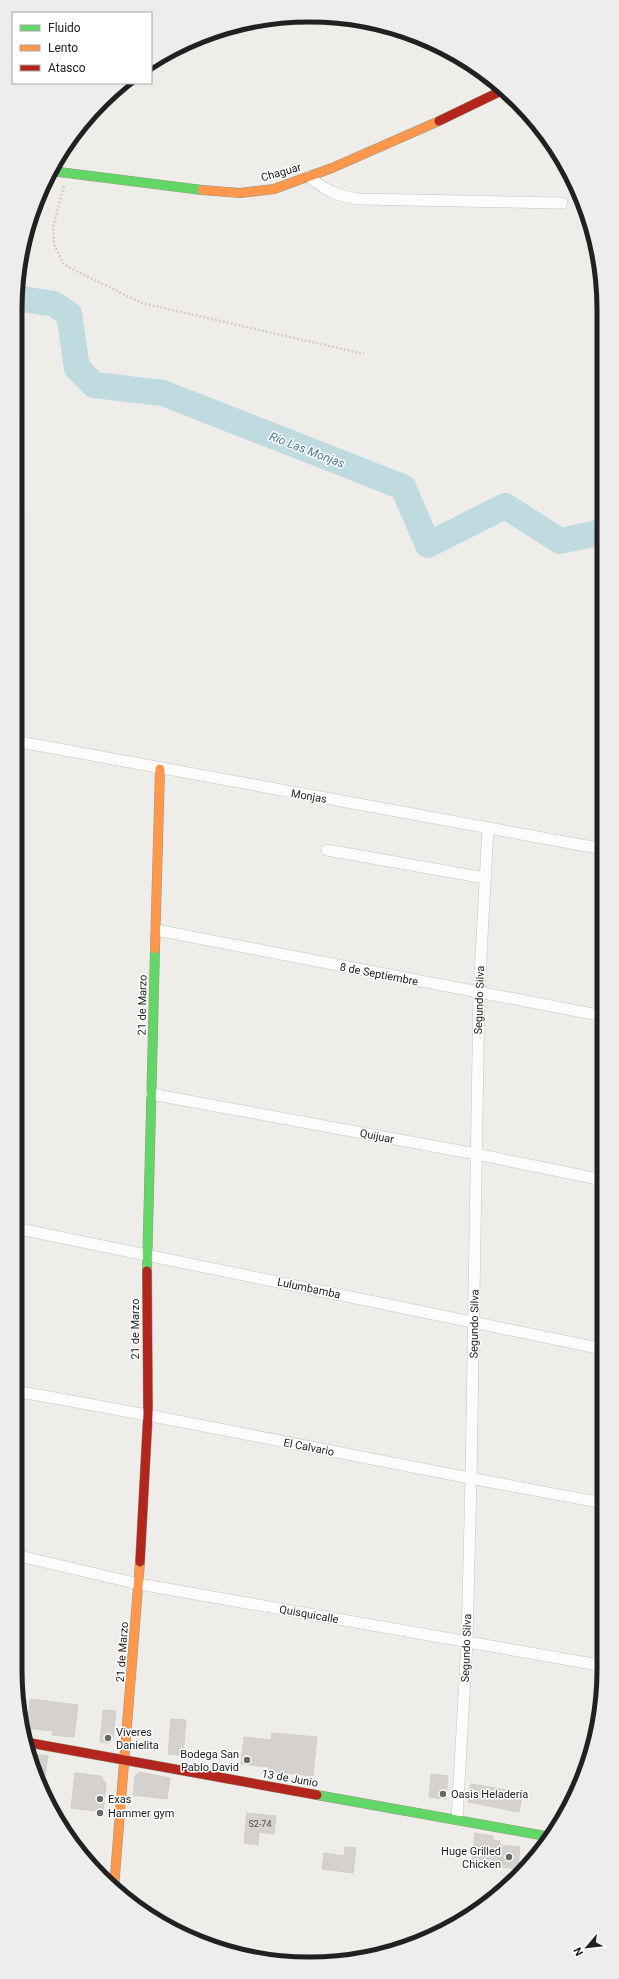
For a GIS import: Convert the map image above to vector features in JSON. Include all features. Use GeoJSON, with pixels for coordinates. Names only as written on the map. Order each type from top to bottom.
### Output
{"type":"FeatureCollection","features":[{"type":"Feature","properties":{"kind":"street","name":"Chaguar"},"geometry":{"type":"LineString","coordinates":[[58,171],[220,192],[240,193],[273,189],[309,177],[432,125],[498,92]]}},
{"type":"Feature","properties":{"kind":"street"},"geometry":{"type":"LineString","coordinates":[[309,177],[321,186],[340,196],[359,199],[562,202]]}},
{"type":"Feature","properties":{"kind":"street","name":"Monjas"},"geometry":{"type":"LineString","coordinates":[[22,742],[160,769],[597,848]]}},
{"type":"Feature","properties":{"kind":"street","name":"21 de Marzo"},"geometry":{"type":"LineString","coordinates":[[115,1881],[139,1584],[148,1414],[147,1255],[160,769]]}},
{"type":"Feature","properties":{"kind":"street","name":"Segundo Silva"},"geometry":{"type":"LineString","coordinates":[[457,1819],[467,1642],[479,993],[488,828]]}},
{"type":"Feature","properties":{"kind":"street"},"geometry":{"type":"LineString","coordinates":[[326,850],[485,878]]}},
{"type":"Feature","properties":{"kind":"street","name":"8 de Septiembre"},"geometry":{"type":"LineString","coordinates":[[156,930],[597,1015]]}},
{"type":"Feature","properties":{"kind":"street","name":"Quijuar"},"geometry":{"type":"LineString","coordinates":[[151,1094],[476,1154],[597,1179]]}},
{"type":"Feature","properties":{"kind":"street","name":"Lulumbamba"},"geometry":{"type":"LineString","coordinates":[[22,1229],[597,1348]]}},
{"type":"Feature","properties":{"kind":"street","name":"El Calvario"},"geometry":{"type":"LineString","coordinates":[[22,1392],[148,1414],[471,1479],[597,1502]]}},
{"type":"Feature","properties":{"kind":"street","name":"Quisquicalle"},"geometry":{"type":"LineString","coordinates":[[22,1557],[139,1584],[597,1665]]}},
{"type":"Feature","properties":{"kind":"street","name":"13 de Junio"},"geometry":{"type":"LineString","coordinates":[[32,1743],[457,1819],[544,1837]]}},
{"type":"Feature","properties":{"kind":"path"},"geometry":{"type":"LineString","coordinates":[[68,172],[53,227],[54,244],[63,263],[142,303],[364,354]]}},
{"type":"Feature","properties":{"kind":"building"},"geometry":{"type":"Polygon","coordinates":[[[30,1699],[78,1705],[74,1737],[52,1735],[53,1731],[28,1728],[25,1712],[29,1712],[30,1699]]]}},
{"type":"Feature","properties":{"kind":"building"},"geometry":{"type":"Polygon","coordinates":[[[103,1710],[116,1711],[113,1739],[109,1743],[100,1742],[103,1710]]]}},
{"type":"Feature","properties":{"kind":"building"},"geometry":{"type":"Polygon","coordinates":[[[171,1719],[186,1720],[183,1755],[168,1754],[171,1719]]]}},
{"type":"Feature","properties":{"kind":"building"},"geometry":{"type":"Polygon","coordinates":[[[272,1733],[317,1737],[313,1776],[268,1771],[269,1767],[241,1764],[244,1737],[271,1740],[272,1733]]]}},
{"type":"Feature","properties":{"kind":"building"},"geometry":{"type":"Polygon","coordinates":[[[35,1754],[48,1756],[44,1781],[35,1754]]]}},
{"type":"Feature","properties":{"kind":"building"},"geometry":{"type":"Polygon","coordinates":[[[139,1772],[170,1778],[167,1799],[133,1795],[135,1776],[139,1772]]]}},
{"type":"Feature","properties":{"kind":"building"},"geometry":{"type":"Polygon","coordinates":[[[75,1773],[101,1776],[106,1784],[103,1812],[71,1808],[75,1773]]]}},
{"type":"Feature","properties":{"kind":"building"},"geometry":{"type":"Polygon","coordinates":[[[431,1774],[448,1776],[446,1799],[429,1797],[431,1774]]]}},
{"type":"Feature","properties":{"kind":"building"},"geometry":{"type":"Polygon","coordinates":[[[471,1784],[523,1793],[519,1812],[468,1802],[471,1784]]]}},
{"type":"Feature","properties":{"kind":"building"},"geometry":{"type":"Polygon","coordinates":[[[247,1813],[276,1816],[274,1834],[259,1832],[258,1845],[244,1843],[247,1813]]]}},
{"type":"Feature","properties":{"kind":"building"},"geometry":{"type":"Polygon","coordinates":[[[475,1833],[493,1836],[493,1840],[500,1841],[500,1845],[520,1847],[517,1869],[472,1863],[475,1833]]]}},
{"type":"Feature","properties":{"kind":"building"},"geometry":{"type":"Polygon","coordinates":[[[345,1847],[356,1848],[353,1873],[322,1869],[324,1853],[344,1856],[345,1847]]]}},
{"type":"Feature","properties":{"kind":"waterway","name":"Rio Las Monjas"},"geometry":{"type":"LineString","coordinates":[[23,299],[54,304],[69,314],[77,368],[94,385],[163,393],[403,487],[428,545],[505,506],[560,541],[597,533]]}},
{"type":"Feature","properties":{"kind":"traffic: fast"},"geometry":{"type":"LineString","coordinates":[[58,172],[202,190]]}},
{"type":"Feature","properties":{"kind":"traffic: fast"},"geometry":{"type":"LineString","coordinates":[[147,1271],[155,949]]}},
{"type":"Feature","properties":{"kind":"traffic: fast"},"geometry":{"type":"LineString","coordinates":[[317,1795],[544,1836]]}},
{"type":"Feature","properties":{"kind":"traffic: slow"},"geometry":{"type":"LineString","coordinates":[[202,190],[240,193],[274,189],[332,168],[439,121]]}},
{"type":"Feature","properties":{"kind":"traffic: slow"},"geometry":{"type":"LineString","coordinates":[[155,949],[160,769]]}},
{"type":"Feature","properties":{"kind":"traffic: slow"},"geometry":{"type":"LineString","coordinates":[[115,1881],[140,1562]]}},
{"type":"Feature","properties":{"kind":"traffic: jam"},"geometry":{"type":"LineString","coordinates":[[439,121],[498,92]]}},
{"type":"Feature","properties":{"kind":"traffic: jam"},"geometry":{"type":"LineString","coordinates":[[140,1562],[148,1414],[147,1271]]}},
{"type":"Feature","properties":{"kind":"traffic: jam"},"geometry":{"type":"LineString","coordinates":[[32,1743],[317,1795]]}},
{"type":"Feature","properties":{"kind":"place","name":"Viveres Danielita"},"geometry":{"type":"Point","coordinates":[108,1738]}},
{"type":"Feature","properties":{"kind":"place","name":"Bodega San Pablo David"},"geometry":{"type":"Point","coordinates":[247,1760]}},
{"type":"Feature","properties":{"kind":"place","name":"Oasis Heladería"},"geometry":{"type":"Point","coordinates":[443,1794]}},
{"type":"Feature","properties":{"kind":"place","name":"Exas"},"geometry":{"type":"Point","coordinates":[100,1799]}},
{"type":"Feature","properties":{"kind":"place","name":"Hammer gym"},"geometry":{"type":"Point","coordinates":[100,1813]}},
{"type":"Feature","properties":{"kind":"place","name":"Huge Grilled Chicken"},"geometry":{"type":"Point","coordinates":[509,1857]}}]}
